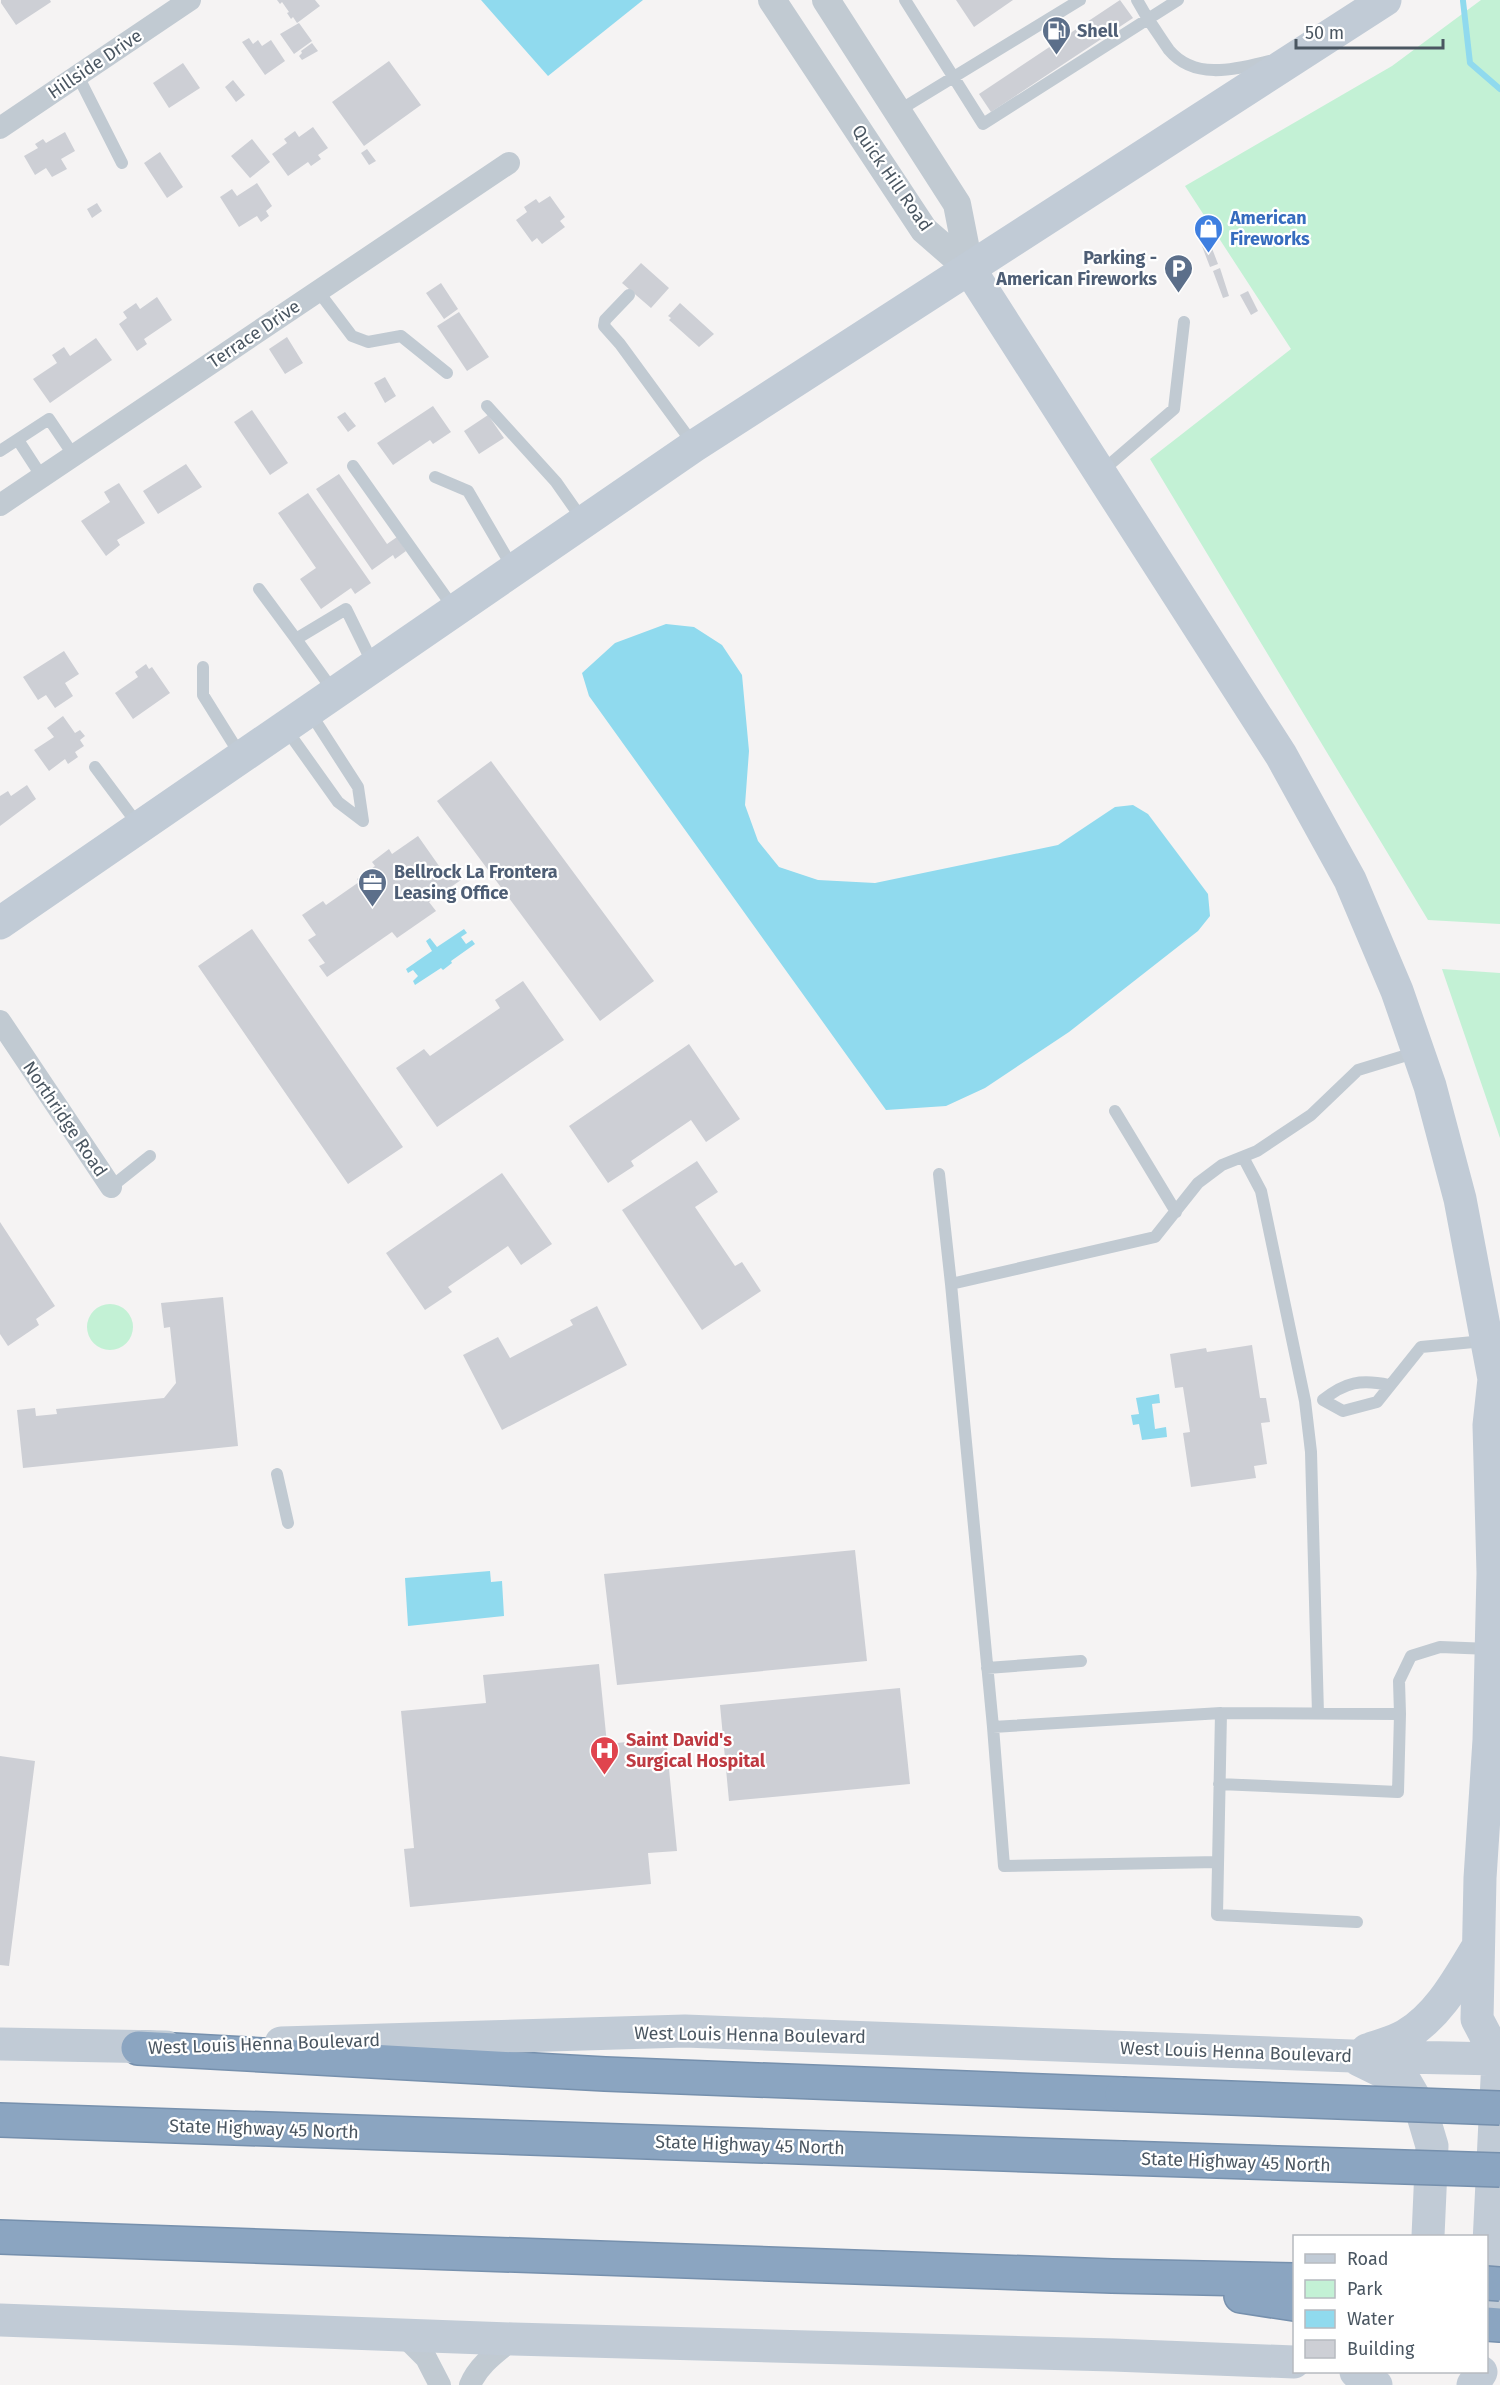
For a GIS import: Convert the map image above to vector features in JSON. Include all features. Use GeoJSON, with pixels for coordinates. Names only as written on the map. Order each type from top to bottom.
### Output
{"type":"FeatureCollection","features":[{"type":"Feature","properties":{"kind":"highway"},"geometry":{"type":"LineString","coordinates":[[138,2048],[605,2074],[1500,2108]]}},
{"type":"Feature","properties":{"kind":"highway","name":"State Highway 45 North"},"geometry":{"type":"LineString","coordinates":[[0,2120],[1500,2170]]}},
{"type":"Feature","properties":{"kind":"highway"},"geometry":{"type":"LineString","coordinates":[[0,2237],[1112,2276],[1293,2280]]}},
{"type":"Feature","properties":{"kind":"highway"},"geometry":{"type":"LineString","coordinates":[[1112,2276],[1293,2304]]}},
{"type":"Feature","properties":{"kind":"main road"},"geometry":{"type":"LineString","coordinates":[[0,923],[694,446],[1385,0]]}},
{"type":"Feature","properties":{"kind":"main road"},"geometry":{"type":"LineString","coordinates":[[970,270],[1281,755],[1350,880],[1397,991],[1430,1086],[1460,1199],[1497,1385],[1489,1425],[1493,1573],[1489,1740],[1478,1946],[1477,2019],[1499,2058],[1488,2267]]}},
{"type":"Feature","properties":{"kind":"main road"},"geometry":{"type":"LineString","coordinates":[[1352,2056],[1406,2035],[1430,2016],[1446,1997],[1478,1946]]}},
{"type":"Feature","properties":{"kind":"main road","name":"West Louis Henna Boulevard"},"geometry":{"type":"LineString","coordinates":[[0,2044],[138,2048],[685,2031],[1352,2056],[1499,2058]]}},
{"type":"Feature","properties":{"kind":"main road"},"geometry":{"type":"LineString","coordinates":[[1352,2056],[1406,2083],[1421,2109],[1432,2146],[1428,2235]]}},
{"type":"Feature","properties":{"kind":"main road"},"geometry":{"type":"LineString","coordinates":[[0,2320],[403,2335],[1293,2362]]}},
{"type":"Feature","properties":{"kind":"main road"},"geometry":{"type":"LineString","coordinates":[[1358,2373],[1376,2385]]}},
{"type":"Feature","properties":{"kind":"street","name":"Hillside Drive"},"geometry":{"type":"LineString","coordinates":[[0,128],[190,0]]}},
{"type":"Feature","properties":{"kind":"street","name":"Quick Hill Road"},"geometry":{"type":"LineString","coordinates":[[772,0],[924,230],[970,270]]}},
{"type":"Feature","properties":{"kind":"street","name":"Quick Hill Road"},"geometry":{"type":"LineString","coordinates":[[826,0],[957,204],[970,270]]}},
{"type":"Feature","properties":{"kind":"street","name":"Terrace Drive"},"geometry":{"type":"LineString","coordinates":[[0,505],[509,163]]}},
{"type":"Feature","properties":{"kind":"street","name":"Northridge Road"},"geometry":{"type":"LineString","coordinates":[[0,1021],[111,1186]]}},
{"type":"Feature","properties":{"kind":"street"},"geometry":{"type":"LineString","coordinates":[[403,2335],[426,2358],[440,2385]]}},
{"type":"Feature","properties":{"kind":"street"},"geometry":{"type":"LineString","coordinates":[[470,2385],[473,2377],[490,2358],[513,2338]]}},
{"type":"Feature","properties":{"kind":"lane"},"geometry":{"type":"LineString","coordinates":[[905,0],[984,124],[1178,0]]}},
{"type":"Feature","properties":{"kind":"lane"},"geometry":{"type":"LineString","coordinates":[[898,111],[1080,0]]}},
{"type":"Feature","properties":{"kind":"lane"},"geometry":{"type":"LineString","coordinates":[[1137,0],[1171,51],[1191,66],[1225,72],[1306,52]]}},
{"type":"Feature","properties":{"kind":"lane"},"geometry":{"type":"LineString","coordinates":[[78,76],[122,163]]}},
{"type":"Feature","properties":{"kind":"lane"},"geometry":{"type":"LineString","coordinates":[[318,291],[352,336],[368,342],[401,336],[447,373]]}},
{"type":"Feature","properties":{"kind":"lane"},"geometry":{"type":"LineString","coordinates":[[629,295],[605,321],[604,326],[620,344],[694,446]]}},
{"type":"Feature","properties":{"kind":"lane"},"geometry":{"type":"LineString","coordinates":[[1101,472],[1174,409],[1184,322]]}},
{"type":"Feature","properties":{"kind":"lane"},"geometry":{"type":"LineString","coordinates":[[487,405],[556,482],[585,523]]}},
{"type":"Feature","properties":{"kind":"lane"},"geometry":{"type":"LineString","coordinates":[[0,451],[49,419],[74,456]]}},
{"type":"Feature","properties":{"kind":"lane"},"geometry":{"type":"LineString","coordinates":[[18,440],[42,477]]}},
{"type":"Feature","properties":{"kind":"lane"},"geometry":{"type":"LineString","coordinates":[[353,466],[456,610]]}},
{"type":"Feature","properties":{"kind":"lane"},"geometry":{"type":"LineString","coordinates":[[435,477],[468,490],[514,571]]}},
{"type":"Feature","properties":{"kind":"lane"},"geometry":{"type":"LineString","coordinates":[[259,589],[296,639],[309,711],[338,802],[363,821],[358,787],[309,711]]}},
{"type":"Feature","properties":{"kind":"lane"},"geometry":{"type":"LineString","coordinates":[[296,639],[346,609],[374,667]]}},
{"type":"Feature","properties":{"kind":"lane"},"geometry":{"type":"LineString","coordinates":[[203,667],[203,695],[242,757]]}},
{"type":"Feature","properties":{"kind":"lane"},"geometry":{"type":"LineString","coordinates":[[94,767],[140,827]]}},
{"type":"Feature","properties":{"kind":"lane"},"geometry":{"type":"LineString","coordinates":[[951,1284],[1155,1238],[1198,1183],[1222,1165],[1257,1150],[1311,1115],[1358,1071],[1418,1052]]}},
{"type":"Feature","properties":{"kind":"lane"},"geometry":{"type":"LineString","coordinates":[[1115,1111],[1176,1212]]}},
{"type":"Feature","properties":{"kind":"lane"},"geometry":{"type":"LineString","coordinates":[[111,1186],[150,1156]]}},
{"type":"Feature","properties":{"kind":"lane"},"geometry":{"type":"LineString","coordinates":[[1243,1156],[1261,1191],[1305,1401],[1311,1452],[1318,1714]]}},
{"type":"Feature","properties":{"kind":"lane"},"geometry":{"type":"LineString","coordinates":[[939,1174],[993,1727],[1004,1866],[1218,1862]]}},
{"type":"Feature","properties":{"kind":"lane"},"geometry":{"type":"LineString","coordinates":[[1305,1401],[1323,1400],[1343,1411],[1377,1402],[1421,1347],[1487,1341]]}},
{"type":"Feature","properties":{"kind":"lane"},"geometry":{"type":"LineString","coordinates":[[1323,1400],[1339,1387],[1371,1381],[1389,1385]]}},
{"type":"Feature","properties":{"kind":"lane"},"geometry":{"type":"LineString","coordinates":[[277,1474],[288,1523]]}},
{"type":"Feature","properties":{"kind":"lane"},"geometry":{"type":"LineString","coordinates":[[1219,1784],[1398,1792],[1399,1681],[1411,1656],[1440,1647],[1491,1649]]}},
{"type":"Feature","properties":{"kind":"lane"},"geometry":{"type":"LineString","coordinates":[[987,1668],[1081,1661]]}},
{"type":"Feature","properties":{"kind":"lane"},"geometry":{"type":"LineString","coordinates":[[993,1727],[1221,1713],[1400,1714]]}},
{"type":"Feature","properties":{"kind":"lane"},"geometry":{"type":"LineString","coordinates":[[1221,1713],[1217,1915],[1357,1922]]}},
{"type":"Feature","properties":{"kind":"green space"},"geometry":{"type":"Polygon","coordinates":[[[1481,0],[1500,0],[1500,924],[1428,920],[1150,459],[1291,349],[1185,186],[1392,66],[1481,0]]]}},
{"type":"Feature","properties":{"kind":"green space"},"geometry":{"type":"Polygon","coordinates":[[[1442,969],[1500,973],[1500,1138],[1442,969]]]}},
{"type":"Feature","properties":{"kind":"green space"},"geometry":{"type":"Polygon","coordinates":[[[110,1304],[126,1311],[133,1327],[126,1343],[110,1350],[94,1343],[87,1327],[94,1311],[110,1304]]]}},
{"type":"Feature","properties":{"kind":"water"},"geometry":{"type":"Polygon","coordinates":[[[481,0],[643,0],[548,76],[481,0]]]}},
{"type":"Feature","properties":{"kind":"water"},"geometry":{"type":"Polygon","coordinates":[[[666,624],[694,627],[722,645],[742,675],[749,751],[745,805],[758,841],[779,867],[818,880],[875,883],[1058,845],[1115,807],[1133,805],[1148,814],[1208,894],[1210,916],[1198,931],[1069,1032],[985,1088],[946,1106],[886,1110],[589,696],[582,673],[615,643],[666,624]]]}},
{"type":"Feature","properties":{"kind":"water"},"geometry":{"type":"Polygon","coordinates":[[[464,929],[467,933],[461,937],[466,944],[472,940],[475,944],[451,961],[452,963],[443,970],[441,968],[415,985],[413,981],[418,976],[413,970],[408,973],[406,969],[432,951],[426,941],[430,938],[437,947],[464,929]]]}},
{"type":"Feature","properties":{"kind":"water"},"geometry":{"type":"Polygon","coordinates":[[[1159,1394],[1160,1403],[1152,1404],[1155,1429],[1166,1427],[1167,1437],[1142,1440],[1139,1424],[1133,1425],[1131,1415],[1139,1414],[1136,1398],[1159,1394]]]}},
{"type":"Feature","properties":{"kind":"water"},"geometry":{"type":"Polygon","coordinates":[[[490,1571],[491,1582],[502,1581],[504,1616],[408,1626],[405,1578],[490,1571]]]}},
{"type":"Feature","properties":{"kind":"building"},"geometry":{"type":"Polygon","coordinates":[[[1,0],[50,0],[51,2],[16,25],[1,0]]]}},
{"type":"Feature","properties":{"kind":"building"},"geometry":{"type":"Polygon","coordinates":[[[277,0],[315,0],[320,6],[297,23],[293,17],[291,19],[282,2],[280,4],[277,0]]]}},
{"type":"Feature","properties":{"kind":"building"},"geometry":{"type":"Polygon","coordinates":[[[956,0],[1013,0],[974,27],[956,0]]]}},
{"type":"Feature","properties":{"kind":"building","name":"Shell"},"geometry":{"type":"Polygon","coordinates":[[[1120,0],[1133,18],[991,112],[979,94],[1120,0]]]}},
{"type":"Feature","properties":{"kind":"building"},"geometry":{"type":"Polygon","coordinates":[[[299,23],[312,41],[294,54],[280,34],[299,23]]]}},
{"type":"Feature","properties":{"kind":"building"},"geometry":{"type":"Polygon","coordinates":[[[249,38],[253,44],[258,40],[262,46],[271,40],[285,61],[265,75],[242,42],[249,38]]]}},
{"type":"Feature","properties":{"kind":"building"},"geometry":{"type":"Polygon","coordinates":[[[312,43],[318,51],[302,60],[299,56],[301,51],[312,43]]]}},
{"type":"Feature","properties":{"kind":"building"},"geometry":{"type":"Polygon","coordinates":[[[389,61],[421,105],[364,146],[332,102],[389,61]]]}},
{"type":"Feature","properties":{"kind":"building"},"geometry":{"type":"Polygon","coordinates":[[[183,63],[200,88],[169,108],[153,83],[183,63]]]}},
{"type":"Feature","properties":{"kind":"building"},"geometry":{"type":"Polygon","coordinates":[[[233,80],[245,95],[236,102],[225,87],[233,80]]]}},
{"type":"Feature","properties":{"kind":"building"},"geometry":{"type":"Polygon","coordinates":[[[313,127],[328,148],[318,155],[321,159],[311,166],[308,162],[288,176],[272,154],[287,143],[284,139],[295,131],[299,137],[313,127]]]}},
{"type":"Feature","properties":{"kind":"building"},"geometry":{"type":"Polygon","coordinates":[[[65,132],[75,151],[61,159],[67,169],[52,177],[46,168],[35,175],[24,156],[38,148],[35,144],[43,139],[46,143],[65,132]]]}},
{"type":"Feature","properties":{"kind":"building"},"geometry":{"type":"Polygon","coordinates":[[[252,139],[270,162],[250,178],[231,156],[252,139]]]}},
{"type":"Feature","properties":{"kind":"building"},"geometry":{"type":"Polygon","coordinates":[[[367,149],[376,161],[369,165],[361,153],[367,149]]]}},
{"type":"Feature","properties":{"kind":"building"},"geometry":{"type":"Polygon","coordinates":[[[160,152],[183,187],[167,198],[144,163],[160,152]]]}},
{"type":"Feature","properties":{"kind":"building"},"geometry":{"type":"Polygon","coordinates":[[[257,183],[272,206],[266,211],[269,216],[261,222],[257,216],[239,227],[220,197],[232,189],[237,196],[257,183]]]}},
{"type":"Feature","properties":{"kind":"building"},"geometry":{"type":"Polygon","coordinates":[[[550,196],[565,217],[560,221],[565,227],[542,244],[537,238],[532,242],[516,220],[527,212],[524,207],[536,199],[539,203],[550,196]]]}},
{"type":"Feature","properties":{"kind":"building"},"geometry":{"type":"Polygon","coordinates":[[[97,203],[102,211],[92,218],[87,209],[97,203]]]}},
{"type":"Feature","properties":{"kind":"building","name":"American Fireworks"},"geometry":{"type":"Polygon","coordinates":[[[1208,238],[1218,264],[1210,267],[1200,241],[1208,238]]]}},
{"type":"Feature","properties":{"kind":"building"},"geometry":{"type":"Polygon","coordinates":[[[641,263],[669,288],[651,308],[622,283],[641,263]]]}},
{"type":"Feature","properties":{"kind":"building","name":"American Fireworks"},"geometry":{"type":"Polygon","coordinates":[[[1220,268],[1229,296],[1223,298],[1213,271],[1220,268]]]}},
{"type":"Feature","properties":{"kind":"building"},"geometry":{"type":"Polygon","coordinates":[[[441,283],[458,309],[444,319],[426,293],[441,283]]]}},
{"type":"Feature","properties":{"kind":"building","name":"American Fireworks"},"geometry":{"type":"Polygon","coordinates":[[[1248,291],[1258,311],[1251,315],[1240,295],[1248,291]]]}},
{"type":"Feature","properties":{"kind":"building"},"geometry":{"type":"Polygon","coordinates":[[[157,297],[172,320],[144,339],[147,344],[137,351],[119,324],[127,318],[123,312],[136,303],[140,309],[157,297]]]}},
{"type":"Feature","properties":{"kind":"building"},"geometry":{"type":"Polygon","coordinates":[[[680,303],[714,334],[699,347],[669,320],[671,318],[668,316],[680,303]]]}},
{"type":"Feature","properties":{"kind":"building"},"geometry":{"type":"Polygon","coordinates":[[[459,312],[489,357],[467,371],[437,326],[459,312]]]}},
{"type":"Feature","properties":{"kind":"building"},"geometry":{"type":"Polygon","coordinates":[[[287,337],[303,363],[285,374],[269,349],[287,337]]]}},
{"type":"Feature","properties":{"kind":"building"},"geometry":{"type":"Polygon","coordinates":[[[96,338],[112,360],[50,403],[33,379],[57,363],[52,355],[64,347],[70,356],[96,338]]]}},
{"type":"Feature","properties":{"kind":"building"},"geometry":{"type":"Polygon","coordinates":[[[385,377],[396,396],[385,403],[374,383],[385,377]]]}},
{"type":"Feature","properties":{"kind":"building"},"geometry":{"type":"Polygon","coordinates":[[[433,406],[451,432],[433,444],[430,440],[393,465],[377,443],[433,406]]]}},
{"type":"Feature","properties":{"kind":"building"},"geometry":{"type":"Polygon","coordinates":[[[252,410],[288,463],[270,475],[234,422],[252,410]]]}},
{"type":"Feature","properties":{"kind":"building"},"geometry":{"type":"Polygon","coordinates":[[[345,412],[356,426],[348,432],[337,417],[345,412]]]}},
{"type":"Feature","properties":{"kind":"building"},"geometry":{"type":"Polygon","coordinates":[[[488,415],[504,438],[479,454],[464,431],[488,415]]]}},
{"type":"Feature","properties":{"kind":"building"},"geometry":{"type":"Polygon","coordinates":[[[186,464],[202,487],[158,514],[143,491],[186,464]]]}},
{"type":"Feature","properties":{"kind":"building"},"geometry":{"type":"Polygon","coordinates":[[[339,474],[387,544],[397,537],[406,551],[395,559],[393,555],[372,570],[316,489],[339,474]]]}},
{"type":"Feature","properties":{"kind":"building"},"geometry":{"type":"Polygon","coordinates":[[[119,483],[145,523],[117,540],[120,545],[106,556],[81,521],[110,502],[104,492],[119,483]]]}},
{"type":"Feature","properties":{"kind":"building"},"geometry":{"type":"Polygon","coordinates":[[[308,493],[371,583],[355,594],[351,588],[321,609],[300,579],[316,568],[278,513],[308,493]]]}},
{"type":"Feature","properties":{"kind":"building"},"geometry":{"type":"Polygon","coordinates":[[[64,651],[79,674],[65,683],[73,696],[55,708],[46,695],[38,700],[23,677],[64,651]]]}},
{"type":"Feature","properties":{"kind":"building"},"geometry":{"type":"Polygon","coordinates":[[[146,664],[149,669],[152,667],[170,693],[133,719],[115,693],[138,677],[135,672],[146,664]]]}},
{"type":"Feature","properties":{"kind":"building"},"geometry":{"type":"Polygon","coordinates":[[[63,716],[75,733],[80,730],[85,736],[80,740],[84,746],[75,752],[78,757],[68,764],[65,759],[49,771],[34,750],[54,737],[47,728],[63,716]]]}},
{"type":"Feature","properties":{"kind":"building"},"geometry":{"type":"Polygon","coordinates":[[[491,761],[654,981],[600,1021],[437,801],[491,761]]]}},
{"type":"Feature","properties":{"kind":"building"},"geometry":{"type":"Polygon","coordinates":[[[27,785],[36,799],[0,826],[0,796],[8,791],[11,796],[27,785]]]}},
{"type":"Feature","properties":{"kind":"building","name":"Bellrock La Frontera Leasing Office"},"geometry":{"type":"Polygon","coordinates":[[[418,836],[444,873],[452,868],[461,880],[429,902],[436,911],[397,938],[392,932],[327,977],[319,966],[325,963],[308,940],[316,935],[302,915],[323,901],[326,905],[359,882],[357,879],[375,866],[372,862],[389,849],[392,854],[418,836]]]}},
{"type":"Feature","properties":{"kind":"building"},"geometry":{"type":"Polygon","coordinates":[[[252,929],[403,1147],[348,1184],[198,966],[252,929]]]}},
{"type":"Feature","properties":{"kind":"building"},"geometry":{"type":"Polygon","coordinates":[[[523,981],[564,1040],[437,1127],[396,1068],[424,1049],[430,1056],[500,1008],[495,1000],[523,981]]]}},
{"type":"Feature","properties":{"kind":"building"},"geometry":{"type":"Polygon","coordinates":[[[689,1044],[740,1119],[706,1142],[691,1120],[631,1161],[634,1166],[608,1183],[569,1126],[689,1044]]]}},
{"type":"Feature","properties":{"kind":"building"},"geometry":{"type":"Polygon","coordinates":[[[697,1161],[718,1192],[695,1207],[735,1266],[742,1262],[761,1291],[702,1330],[622,1210],[697,1161]]]}},
{"type":"Feature","properties":{"kind":"building"},"geometry":{"type":"Polygon","coordinates":[[[502,1173],[552,1244],[521,1265],[508,1246],[448,1287],[452,1292],[425,1310],[386,1253],[502,1173]]]}},
{"type":"Feature","properties":{"kind":"building"},"geometry":{"type":"Polygon","coordinates":[[[0,1222],[55,1306],[36,1319],[39,1325],[8,1346],[0,1334],[0,1222]]]}},
{"type":"Feature","properties":{"kind":"building"},"geometry":{"type":"Polygon","coordinates":[[[223,1297],[238,1446],[23,1468],[17,1410],[35,1408],[36,1416],[57,1414],[56,1409],[164,1398],[176,1383],[170,1327],[164,1328],[161,1303],[223,1297]]]}},
{"type":"Feature","properties":{"kind":"building"},"geometry":{"type":"Polygon","coordinates":[[[597,1306],[627,1365],[502,1430],[463,1355],[498,1337],[510,1358],[573,1325],[570,1320],[597,1306]]]}},
{"type":"Feature","properties":{"kind":"building"},"geometry":{"type":"Polygon","coordinates":[[[1252,1345],[1260,1398],[1266,1398],[1270,1422],[1261,1423],[1267,1464],[1254,1466],[1256,1478],[1191,1487],[1183,1433],[1190,1432],[1183,1387],[1175,1388],[1170,1354],[1206,1348],[1207,1352],[1252,1345]]]}},
{"type":"Feature","properties":{"kind":"building"},"geometry":{"type":"Polygon","coordinates":[[[855,1550],[867,1661],[617,1685],[604,1574],[855,1550]]]}},
{"type":"Feature","properties":{"kind":"building"},"geometry":{"type":"Polygon","coordinates":[[[599,1664],[607,1744],[666,1738],[677,1851],[648,1853],[651,1884],[410,1907],[404,1849],[414,1848],[401,1711],[486,1703],[483,1675],[599,1664]]]}},
{"type":"Feature","properties":{"kind":"building"},"geometry":{"type":"Polygon","coordinates":[[[900,1688],[910,1784],[729,1801],[720,1705],[900,1688]]]}},
{"type":"Feature","properties":{"kind":"building"},"geometry":{"type":"Polygon","coordinates":[[[0,1756],[35,1761],[9,1966],[0,1965],[0,1756]]]}},
{"type":"Feature","properties":{"kind":"waterway"},"geometry":{"type":"LineString","coordinates":[[1463,1],[1470,63],[1500,89]]}},
{"type":"Feature","properties":{"kind":"place","name":"Shell"},"geometry":{"type":"Point","coordinates":[1056,56]}},
{"type":"Feature","properties":{"kind":"place","name":"American Fireworks"},"geometry":{"type":"Point","coordinates":[1209,254]}},
{"type":"Feature","properties":{"kind":"place","name":"Parking - American Fireworks"},"geometry":{"type":"Point","coordinates":[1178,294]}},
{"type":"Feature","properties":{"kind":"place","name":"Bellrock La Frontera Leasing Office"},"geometry":{"type":"Point","coordinates":[373,908]}},
{"type":"Feature","properties":{"kind":"place","name":"Saint David's Surgical Hospital"},"geometry":{"type":"Point","coordinates":[605,1776]}}]}
